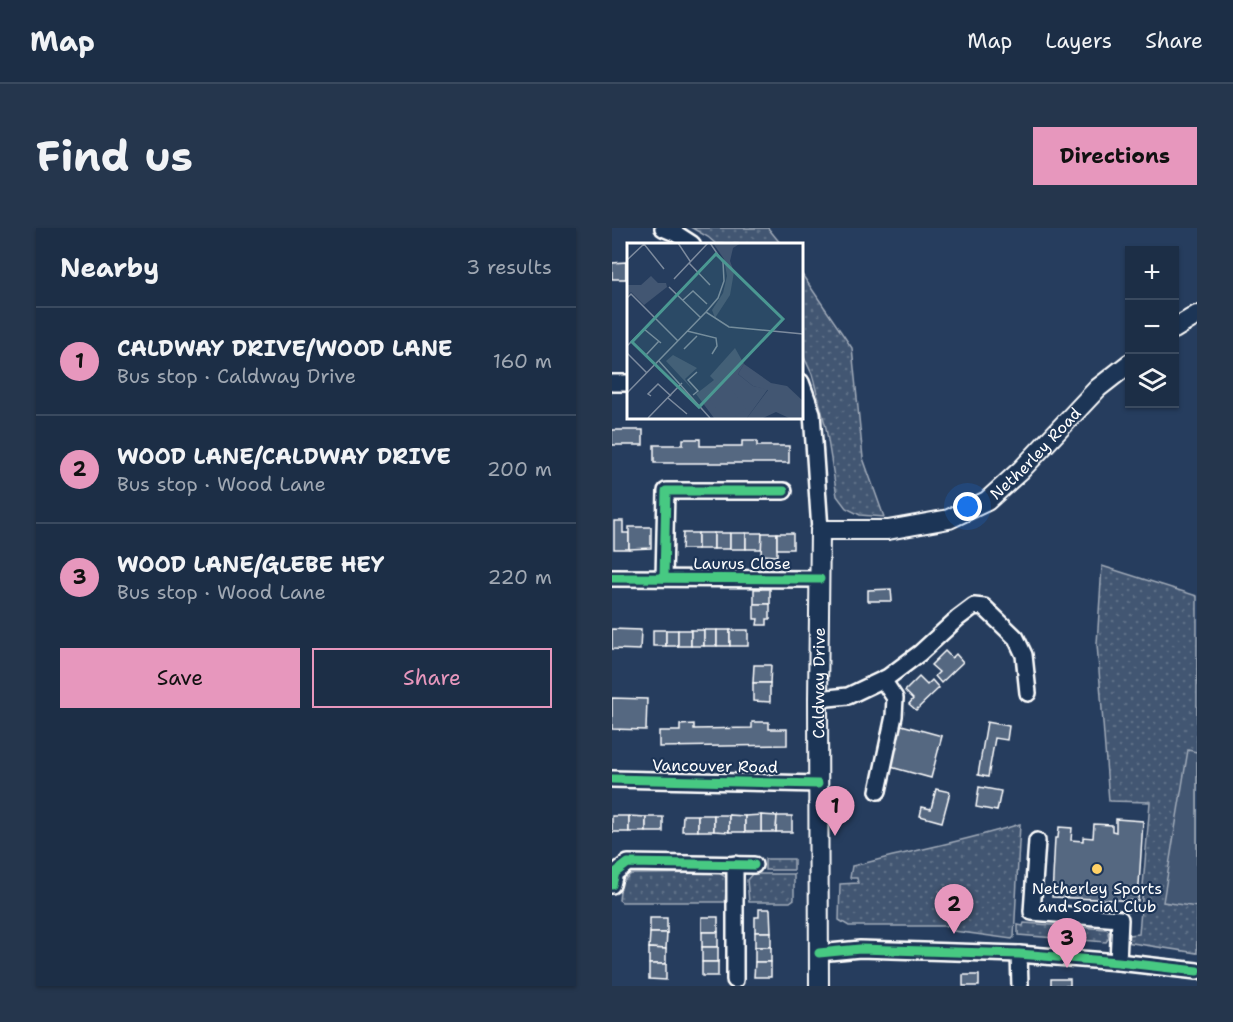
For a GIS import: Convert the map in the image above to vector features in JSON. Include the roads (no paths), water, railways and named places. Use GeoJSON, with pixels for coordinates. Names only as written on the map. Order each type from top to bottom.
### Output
{"type":"FeatureCollection","features":[{"type":"Feature","properties":{"kind":"main road"},"geometry":{"type":"LineString","coordinates":[[1179,326],[1197,315]]}},
{"type":"Feature","properties":{"kind":"main road","name":"Netherley Road"},"geometry":{"type":"LineString","coordinates":[[820,530],[888,530],[949,519],[987,501],[1021,470],[1098,388],[1125,367]]}},
{"type":"Feature","properties":{"kind":"main road","name":"Caldway Drive"},"geometry":{"type":"LineString","coordinates":[[819,986],[820,530]]}},
{"type":"Feature","properties":{"kind":"street"},"geometry":{"type":"LineString","coordinates":[[663,228],[690,243]]}},
{"type":"Feature","properties":{"kind":"street","name":"Caldway Drive"},"geometry":{"type":"LineString","coordinates":[[802,384],[812,413],[820,530]]}},
{"type":"Feature","properties":{"kind":"street"},"geometry":{"type":"LineString","coordinates":[[664,578],[666,491],[784,491]]}},
{"type":"Feature","properties":{"kind":"street","name":"Laurus Close"},"geometry":{"type":"LineString","coordinates":[[612,578],[820,579]]}},
{"type":"Feature","properties":{"kind":"street"},"geometry":{"type":"LineString","coordinates":[[818,699],[848,696],[883,680],[920,653],[974,606],[984,608],[1016,638],[1024,655],[1028,693]]}},
{"type":"Feature","properties":{"kind":"street"},"geometry":{"type":"LineString","coordinates":[[878,791],[894,716],[895,698],[883,680]]}},
{"type":"Feature","properties":{"kind":"street","name":"Vancouver Road"},"geometry":{"type":"LineString","coordinates":[[612,779],[818,784]]}},
{"type":"Feature","properties":{"kind":"street"},"geometry":{"type":"LineString","coordinates":[[1037,841],[1032,912],[1120,919],[1119,962]]}},
{"type":"Feature","properties":{"kind":"street"},"geometry":{"type":"LineString","coordinates":[[612,885],[615,873],[628,863],[754,865]]}},
{"type":"Feature","properties":{"kind":"street"},"geometry":{"type":"LineString","coordinates":[[735,864],[735,980]]}},
{"type":"Feature","properties":{"kind":"street"},"geometry":{"type":"LineString","coordinates":[[819,953],[860,949],[1018,954],[1197,971]]}},
{"type":"Feature","properties":{"kind":"street"},"geometry":{"type":"LineString","coordinates":[[1018,954],[1020,986]]}},
{"type":"Feature","properties":{"kind":"place","name":"CALDWAY DRIVE/WOOD LANE"},"geometry":{"type":"Point","coordinates":[835,836]}},
{"type":"Feature","properties":{"kind":"place","name":"Netherley Sports and Social Club"},"geometry":{"type":"Point","coordinates":[1097,869]}},
{"type":"Feature","properties":{"kind":"place","name":"WOOD LANE/CALDWAY DRIVE"},"geometry":{"type":"Point","coordinates":[954,934]}},
{"type":"Feature","properties":{"kind":"place","name":"WOOD LANE/GLEBE HEY"},"geometry":{"type":"Point","coordinates":[1067,968]}}]}
